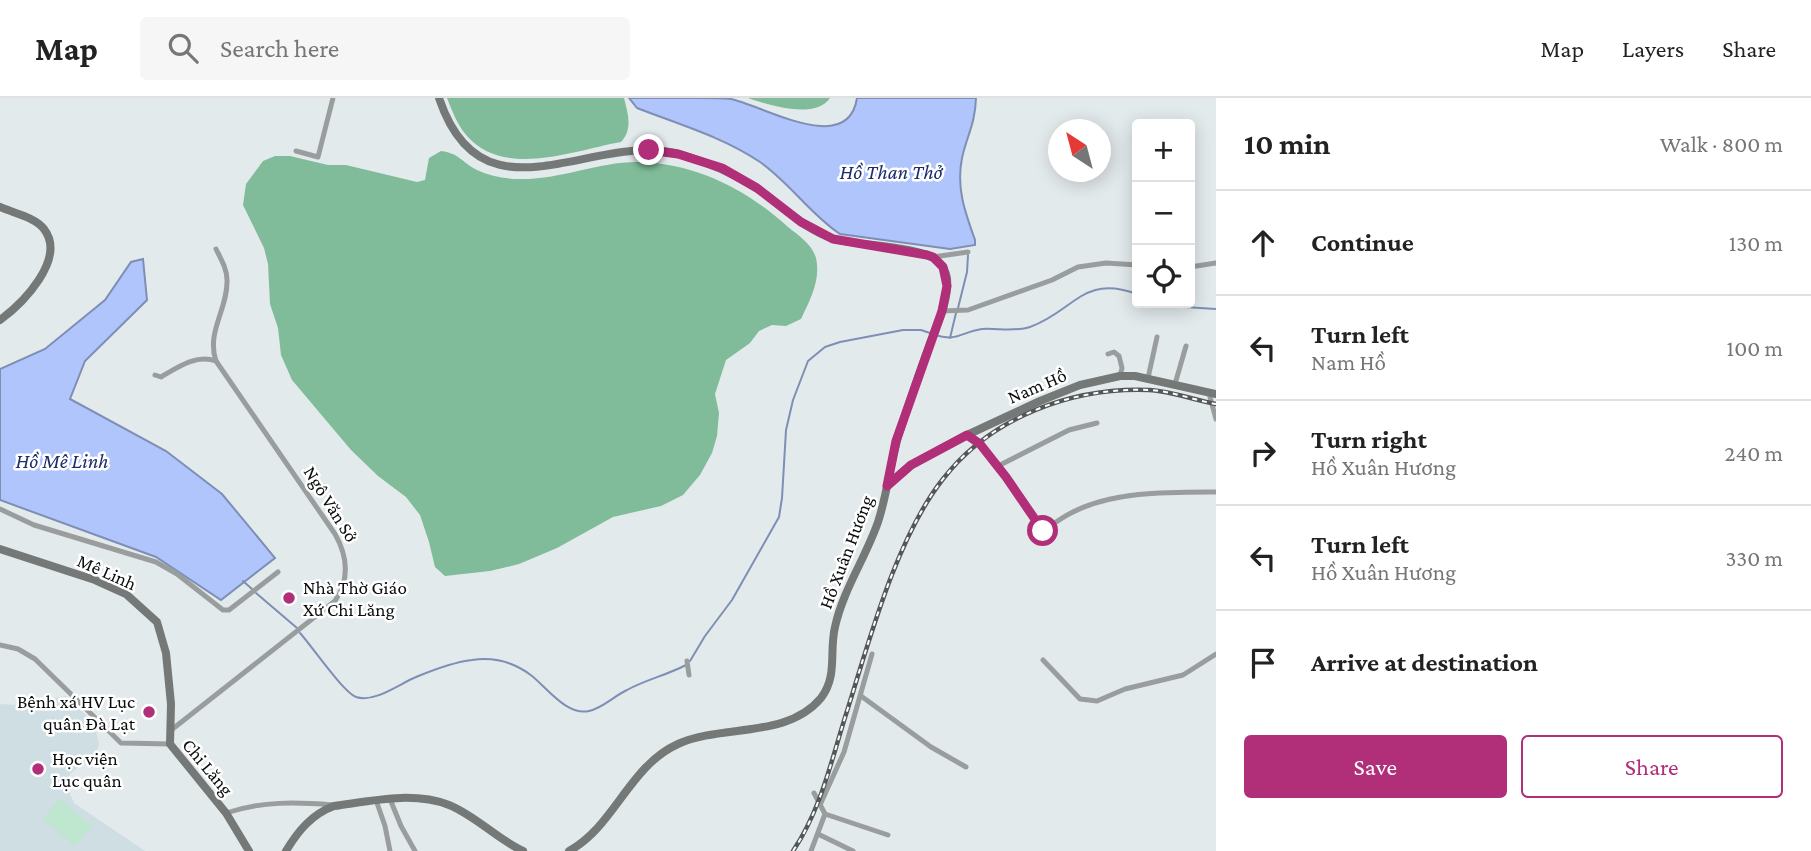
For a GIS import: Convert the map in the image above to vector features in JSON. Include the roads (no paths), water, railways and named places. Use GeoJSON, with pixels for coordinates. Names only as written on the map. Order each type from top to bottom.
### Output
{"type":"FeatureCollection","features":[{"type":"Feature","properties":{"kind":"main road"},"geometry":{"type":"LineString","coordinates":[[439,98],[460,141],[472,152],[505,166],[531,168],[562,165],[605,155],[649,150],[678,154],[722,168],[757,188],[801,222],[833,239],[933,257]]}},
{"type":"Feature","properties":{"kind":"main road"},"geometry":{"type":"LineString","coordinates":[[0,207],[42,226],[50,245],[46,268],[37,282],[26,297],[0,320]]}},
{"type":"Feature","properties":{"kind":"main road","name":"Hồ Xuân Hương"},"geometry":{"type":"LineString","coordinates":[[569,851],[589,835],[642,772],[668,749],[684,741],[787,722],[806,712],[829,685],[833,664],[834,629],[878,522],[896,441],[941,315],[947,278],[943,267],[933,257]]}},
{"type":"Feature","properties":{"kind":"main road","name":"Nam Hồ"},"geometry":{"type":"LineString","coordinates":[[887,486],[911,465],[967,435],[1080,385],[1120,376],[1148,378],[1213,394]]}},
{"type":"Feature","properties":{"kind":"main road","name":"Mê Linh"},"geometry":{"type":"LineString","coordinates":[[0,549],[107,585],[126,594],[151,615],[161,630],[166,653],[170,744]]}},
{"type":"Feature","properties":{"kind":"main road","name":"Chi Lăng"},"geometry":{"type":"LineString","coordinates":[[170,744],[226,813],[249,851]]}},
{"type":"Feature","properties":{"kind":"main road"},"geometry":{"type":"LineString","coordinates":[[286,851],[307,823],[334,806],[376,800],[421,799],[449,805],[523,851]]}},
{"type":"Feature","properties":{"kind":"street"},"geometry":{"type":"LineString","coordinates":[[296,151],[318,157],[333,98]]}},
{"type":"Feature","properties":{"kind":"street"},"geometry":{"type":"LineString","coordinates":[[155,375],[161,377],[202,358],[216,361],[212,346],[213,337],[228,280],[216,249]]}},
{"type":"Feature","properties":{"kind":"street"},"geometry":{"type":"LineString","coordinates":[[933,257],[968,251]]}},
{"type":"Feature","properties":{"kind":"street"},"geometry":{"type":"LineString","coordinates":[[941,315],[968,310],[1052,280],[1077,267],[1106,263],[1132,265]]}},
{"type":"Feature","properties":{"kind":"street"},"geometry":{"type":"LineString","coordinates":[[1195,266],[1216,263]]}},
{"type":"Feature","properties":{"kind":"street"},"geometry":{"type":"LineString","coordinates":[[1148,378],[1157,337]]}},
{"type":"Feature","properties":{"kind":"street"},"geometry":{"type":"LineString","coordinates":[[1175,384],[1186,346]]}},
{"type":"Feature","properties":{"kind":"street"},"geometry":{"type":"LineString","coordinates":[[1108,354],[1114,352],[1119,356],[1122,368],[1120,376]]}},
{"type":"Feature","properties":{"kind":"street","name":"Ngô Văn Sở"},"geometry":{"type":"LineString","coordinates":[[170,731],[307,624],[340,594],[346,572],[341,545],[216,361]]}},
{"type":"Feature","properties":{"kind":"street"},"geometry":{"type":"LineString","coordinates":[[1213,394],[1216,419]]}},
{"type":"Feature","properties":{"kind":"street"},"geometry":{"type":"LineString","coordinates":[[998,466],[1049,443],[1069,430],[1097,423]]}},
{"type":"Feature","properties":{"kind":"street"},"geometry":{"type":"LineString","coordinates":[[967,435],[980,444],[998,466],[1043,531],[1072,512],[1123,497],[1175,492],[1216,492]]}},
{"type":"Feature","properties":{"kind":"street"},"geometry":{"type":"LineString","coordinates":[[0,509],[34,524],[156,562],[177,574],[223,610],[229,610],[278,572]]}},
{"type":"Feature","properties":{"kind":"street","name":"Chi Lăng"},"geometry":{"type":"LineString","coordinates":[[0,645],[18,649],[35,659],[121,743],[170,744]]}},
{"type":"Feature","properties":{"kind":"street"},"geometry":{"type":"LineString","coordinates":[[820,805],[844,752],[872,654]]}},
{"type":"Feature","properties":{"kind":"street"},"geometry":{"type":"LineString","coordinates":[[1043,660],[1080,699],[1097,701],[1125,689],[1183,675],[1216,654]]}},
{"type":"Feature","properties":{"kind":"street"},"geometry":{"type":"LineString","coordinates":[[687,662],[689,675]]}},
{"type":"Feature","properties":{"kind":"street"},"geometry":{"type":"LineString","coordinates":[[861,696],[931,747],[966,767]]}},
{"type":"Feature","properties":{"kind":"street"},"geometry":{"type":"LineString","coordinates":[[814,793],[825,814],[888,835]]}},
{"type":"Feature","properties":{"kind":"street"},"geometry":{"type":"LineString","coordinates":[[390,799],[415,851]]}},
{"type":"Feature","properties":{"kind":"street"},"geometry":{"type":"LineString","coordinates":[[376,800],[390,851]]}},
{"type":"Feature","properties":{"kind":"street"},"geometry":{"type":"LineString","coordinates":[[226,813],[268,804],[296,802],[334,806]]}},
{"type":"Feature","properties":{"kind":"street"},"geometry":{"type":"LineString","coordinates":[[811,851],[825,814]]}},
{"type":"Feature","properties":{"kind":"street"},"geometry":{"type":"LineString","coordinates":[[818,834],[853,851]]}},
{"type":"Feature","properties":{"kind":"water","name":"Hồ Than Thở"},"geometry":{"type":"Polygon","coordinates":[[[629,98],[731,99],[803,123],[822,126],[838,124],[850,115],[857,98],[976,98],[960,169],[962,200],[975,245],[950,249],[840,234],[760,162],[716,138],[637,108],[629,98]]]}},
{"type":"Feature","properties":{"kind":"water","name":"Hồ Mê Linh"},"geometry":{"type":"Polygon","coordinates":[[[143,259],[147,300],[85,361],[70,399],[166,451],[222,494],[275,558],[221,600],[156,557],[0,500],[0,369],[45,349],[105,300],[131,262],[143,259]]]}},
{"type":"Feature","properties":{"kind":"waterway"},"geometry":{"type":"LineString","coordinates":[[958,308],[967,272],[968,255]]}},
{"type":"Feature","properties":{"kind":"waterway"},"geometry":{"type":"LineString","coordinates":[[935,335],[949,337],[982,329],[1012,330],[1030,327],[1091,291],[1103,288],[1132,293]]}},
{"type":"Feature","properties":{"kind":"waterway"},"geometry":{"type":"LineString","coordinates":[[1195,308],[1216,309]]}},
{"type":"Feature","properties":{"kind":"waterway"},"geometry":{"type":"LineString","coordinates":[[950,338],[956,313]]}},
{"type":"Feature","properties":{"kind":"waterway"},"geometry":{"type":"LineString","coordinates":[[690,661],[732,600],[779,517],[786,430],[793,400],[808,361],[825,347],[840,342],[903,330],[930,333]]}},
{"type":"Feature","properties":{"kind":"waterway"},"geometry":{"type":"LineString","coordinates":[[243,581],[252,589]]}},
{"type":"Feature","properties":{"kind":"waterway"},"geometry":{"type":"LineString","coordinates":[[256,593],[297,628]]}},
{"type":"Feature","properties":{"kind":"waterway"},"geometry":{"type":"LineString","coordinates":[[300,633],[343,687],[356,697],[363,698],[379,695],[443,667],[488,659],[518,667],[565,705],[589,711],[634,686],[686,665]]}},
{"type":"Feature","properties":{"kind":"railway"},"geometry":{"type":"LineString","coordinates":[[793,851],[819,800],[886,589],[899,558],[927,503],[962,457],[1009,423],[1035,410],[1091,394],[1149,390],[1216,404]]}},
{"type":"Feature","properties":{"kind":"place","name":"Nhà Thờ Giáo Xứ Chi Lăng"},"geometry":{"type":"Point","coordinates":[289,598]}},
{"type":"Feature","properties":{"kind":"place","name":"Bệnh xá HV Lục quân Đà Lạt"},"geometry":{"type":"Point","coordinates":[149,712]}},
{"type":"Feature","properties":{"kind":"place","name":"Học viện Lục quân"},"geometry":{"type":"Point","coordinates":[38,769]}}]}
